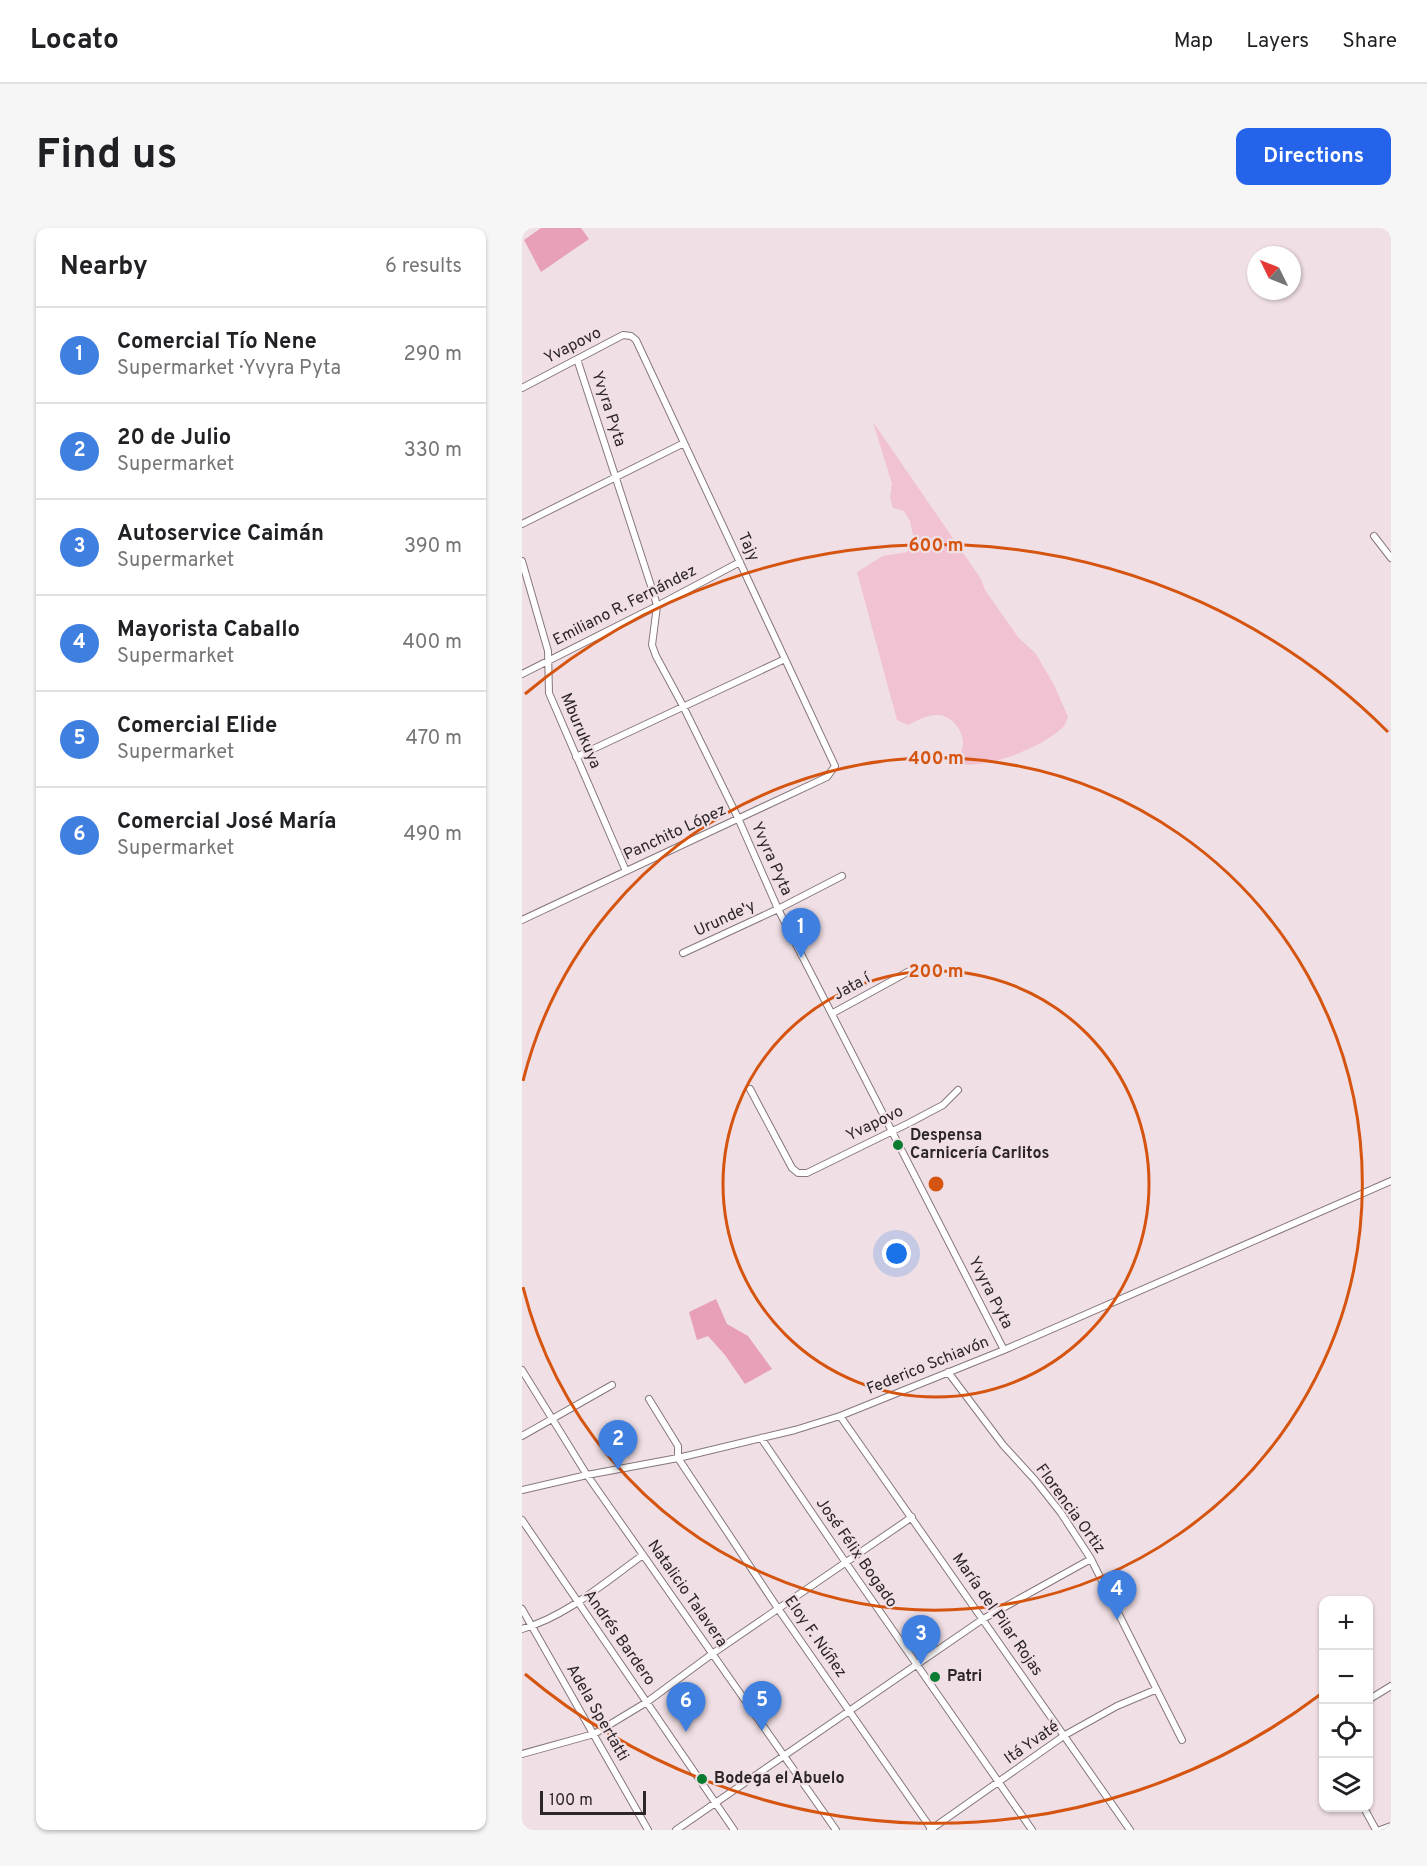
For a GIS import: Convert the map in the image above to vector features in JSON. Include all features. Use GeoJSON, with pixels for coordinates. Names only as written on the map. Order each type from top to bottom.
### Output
{"type":"FeatureCollection","features":[{"type":"Feature","properties":{"kind":"street","name":"Yvapovo"},"geometry":{"type":"LineString","coordinates":[[522,388],[623,335],[632,336],[636,340]]}},
{"type":"Feature","properties":{"kind":"street","name":"Tajy"},"geometry":{"type":"LineString","coordinates":[[636,340],[835,766]]}},
{"type":"Feature","properties":{"kind":"street","name":"Yvyra Pyta"},"geometry":{"type":"LineString","coordinates":[[577,359],[657,606],[652,645],[654,650],[738,818],[778,909],[1004,1350]]}},
{"type":"Feature","properties":{"kind":"street"},"geometry":{"type":"LineString","coordinates":[[522,524],[684,443]]}},
{"type":"Feature","properties":{"kind":"street"},"geometry":{"type":"LineString","coordinates":[[1374,536],[1391,558]]}},
{"type":"Feature","properties":{"kind":"street","name":"Mburukuya"},"geometry":{"type":"LineString","coordinates":[[522,561],[548,651],[549,693],[626,871]]}},
{"type":"Feature","properties":{"kind":"street","name":"Emiliano R. Fernández"},"geometry":{"type":"LineString","coordinates":[[522,674],[740,562]]}},
{"type":"Feature","properties":{"kind":"street"},"geometry":{"type":"LineString","coordinates":[[576,758],[785,659]]}},
{"type":"Feature","properties":{"kind":"street","name":"Panchito López"},"geometry":{"type":"LineString","coordinates":[[522,920],[827,777],[835,766]]}},
{"type":"Feature","properties":{"kind":"street","name":"Urunde'y"},"geometry":{"type":"LineString","coordinates":[[683,953],[778,909],[842,876]]}},
{"type":"Feature","properties":{"kind":"street","name":"Jata í"},"geometry":{"type":"LineString","coordinates":[[832,1012],[915,968]]}},
{"type":"Feature","properties":{"kind":"street","name":"Yvapovo"},"geometry":{"type":"LineString","coordinates":[[750,1089],[792,1168],[798,1173],[807,1173],[943,1105],[958,1090]]}},
{"type":"Feature","properties":{"kind":"street","name":"Federico Schiavón"},"geometry":{"type":"LineString","coordinates":[[522,1490],[678,1458],[795,1430],[840,1416],[1004,1350],[1391,1181]]}},
{"type":"Feature","properties":{"kind":"street","name":"Natalicio Talavera"},"geometry":{"type":"LineString","coordinates":[[522,1370],[587,1475],[836,1830]]}},
{"type":"Feature","properties":{"kind":"street","name":"Florencia Ortiz"},"geometry":{"type":"LineString","coordinates":[[948,1372],[1003,1445],[1035,1480],[1091,1558],[1182,1740]]}},
{"type":"Feature","properties":{"kind":"street"},"geometry":{"type":"LineString","coordinates":[[522,1436],[612,1385]]}},
{"type":"Feature","properties":{"kind":"street","name":"Eloy F. Núñez"},"geometry":{"type":"LineString","coordinates":[[649,1399],[678,1446],[678,1458],[779,1610],[931,1830]]}},
{"type":"Feature","properties":{"kind":"street","name":"María del Pilar Rojas"},"geometry":{"type":"LineString","coordinates":[[840,1416],[1130,1830]]}},
{"type":"Feature","properties":{"kind":"street","name":"José Félix Bogado"},"geometry":{"type":"LineString","coordinates":[[761,1438],[1032,1830]]}},
{"type":"Feature","properties":{"kind":"street"},"geometry":{"type":"LineString","coordinates":[[522,1754],[594,1734],[647,1702],[712,1654],[912,1517]]}},
{"type":"Feature","properties":{"kind":"street","name":"Andrés Bardero"},"geometry":{"type":"LineString","coordinates":[[522,1520],[734,1830]]}},
{"type":"Feature","properties":{"kind":"street"},"geometry":{"type":"LineString","coordinates":[[522,1629],[578,1603],[643,1555]]}},
{"type":"Feature","properties":{"kind":"street"},"geometry":{"type":"LineString","coordinates":[[676,1830],[983,1619],[1091,1558]]}},
{"type":"Feature","properties":{"kind":"street","name":"Adela Spertatti"},"geometry":{"type":"LineString","coordinates":[[522,1609],[648,1830]]}},
{"type":"Feature","properties":{"kind":"street"},"geometry":{"type":"LineString","coordinates":[[1373,1697],[1391,1686]]}},
{"type":"Feature","properties":{"kind":"street","name":"Itá Yvaté"},"geometry":{"type":"LineString","coordinates":[[931,1830],[1065,1735],[1117,1706],[1155,1690]]}},
{"type":"Feature","properties":{"kind":"street"},"geometry":{"type":"LineString","coordinates":[[1367,1812],[1378,1830],[1391,1826]]}},
{"type":"Feature","properties":{"kind":"shaded area"},"geometry":{"type":"Polygon","coordinates":[[[541,228],[581,228],[589,239],[541,272],[524,240],[541,228]]]}},
{"type":"Feature","properties":{"kind":"shaded area"},"geometry":{"type":"Polygon","coordinates":[[[873,422],[981,579],[985,590],[1018,637],[1036,654],[1054,685],[1068,717],[1062,728],[1052,736],[1026,750],[980,764],[955,763],[960,755],[963,741],[961,732],[952,721],[935,715],[908,725],[897,720],[857,572],[883,556],[907,552],[915,544],[910,521],[904,511],[893,508],[890,497],[892,484],[873,422]]]}},
{"type":"Feature","properties":{"kind":"shaded area"},"geometry":{"type":"Polygon","coordinates":[[[716,1299],[727,1324],[748,1336],[772,1369],[745,1384],[725,1355],[708,1336],[697,1340],[689,1312],[716,1299]]]}},
{"type":"Feature","properties":{"kind":"place","name":"Comercial Tío Nene"},"geometry":{"type":"Point","coordinates":[801,958]}},
{"type":"Feature","properties":{"kind":"place","name":"Despensa Carnicería Carlitos"},"geometry":{"type":"Point","coordinates":[898,1145]}},
{"type":"Feature","properties":{"kind":"place","name":"20 de Julio"},"geometry":{"type":"Point","coordinates":[618,1470]}},
{"type":"Feature","properties":{"kind":"place","name":"Mayorista Caballo"},"geometry":{"type":"Point","coordinates":[1117,1620]}},
{"type":"Feature","properties":{"kind":"place","name":"Autoservice Caimán"},"geometry":{"type":"Point","coordinates":[921,1665]}},
{"type":"Feature","properties":{"kind":"place","name":"Patri"},"geometry":{"type":"Point","coordinates":[935,1677]}},
{"type":"Feature","properties":{"kind":"place","name":"Comercial Elide"},"geometry":{"type":"Point","coordinates":[762,1731]}},
{"type":"Feature","properties":{"kind":"place","name":"Comercial José María"},"geometry":{"type":"Point","coordinates":[686,1732]}},
{"type":"Feature","properties":{"kind":"place","name":"Bodega el Abuelo"},"geometry":{"type":"Point","coordinates":[702,1779]}}]}
